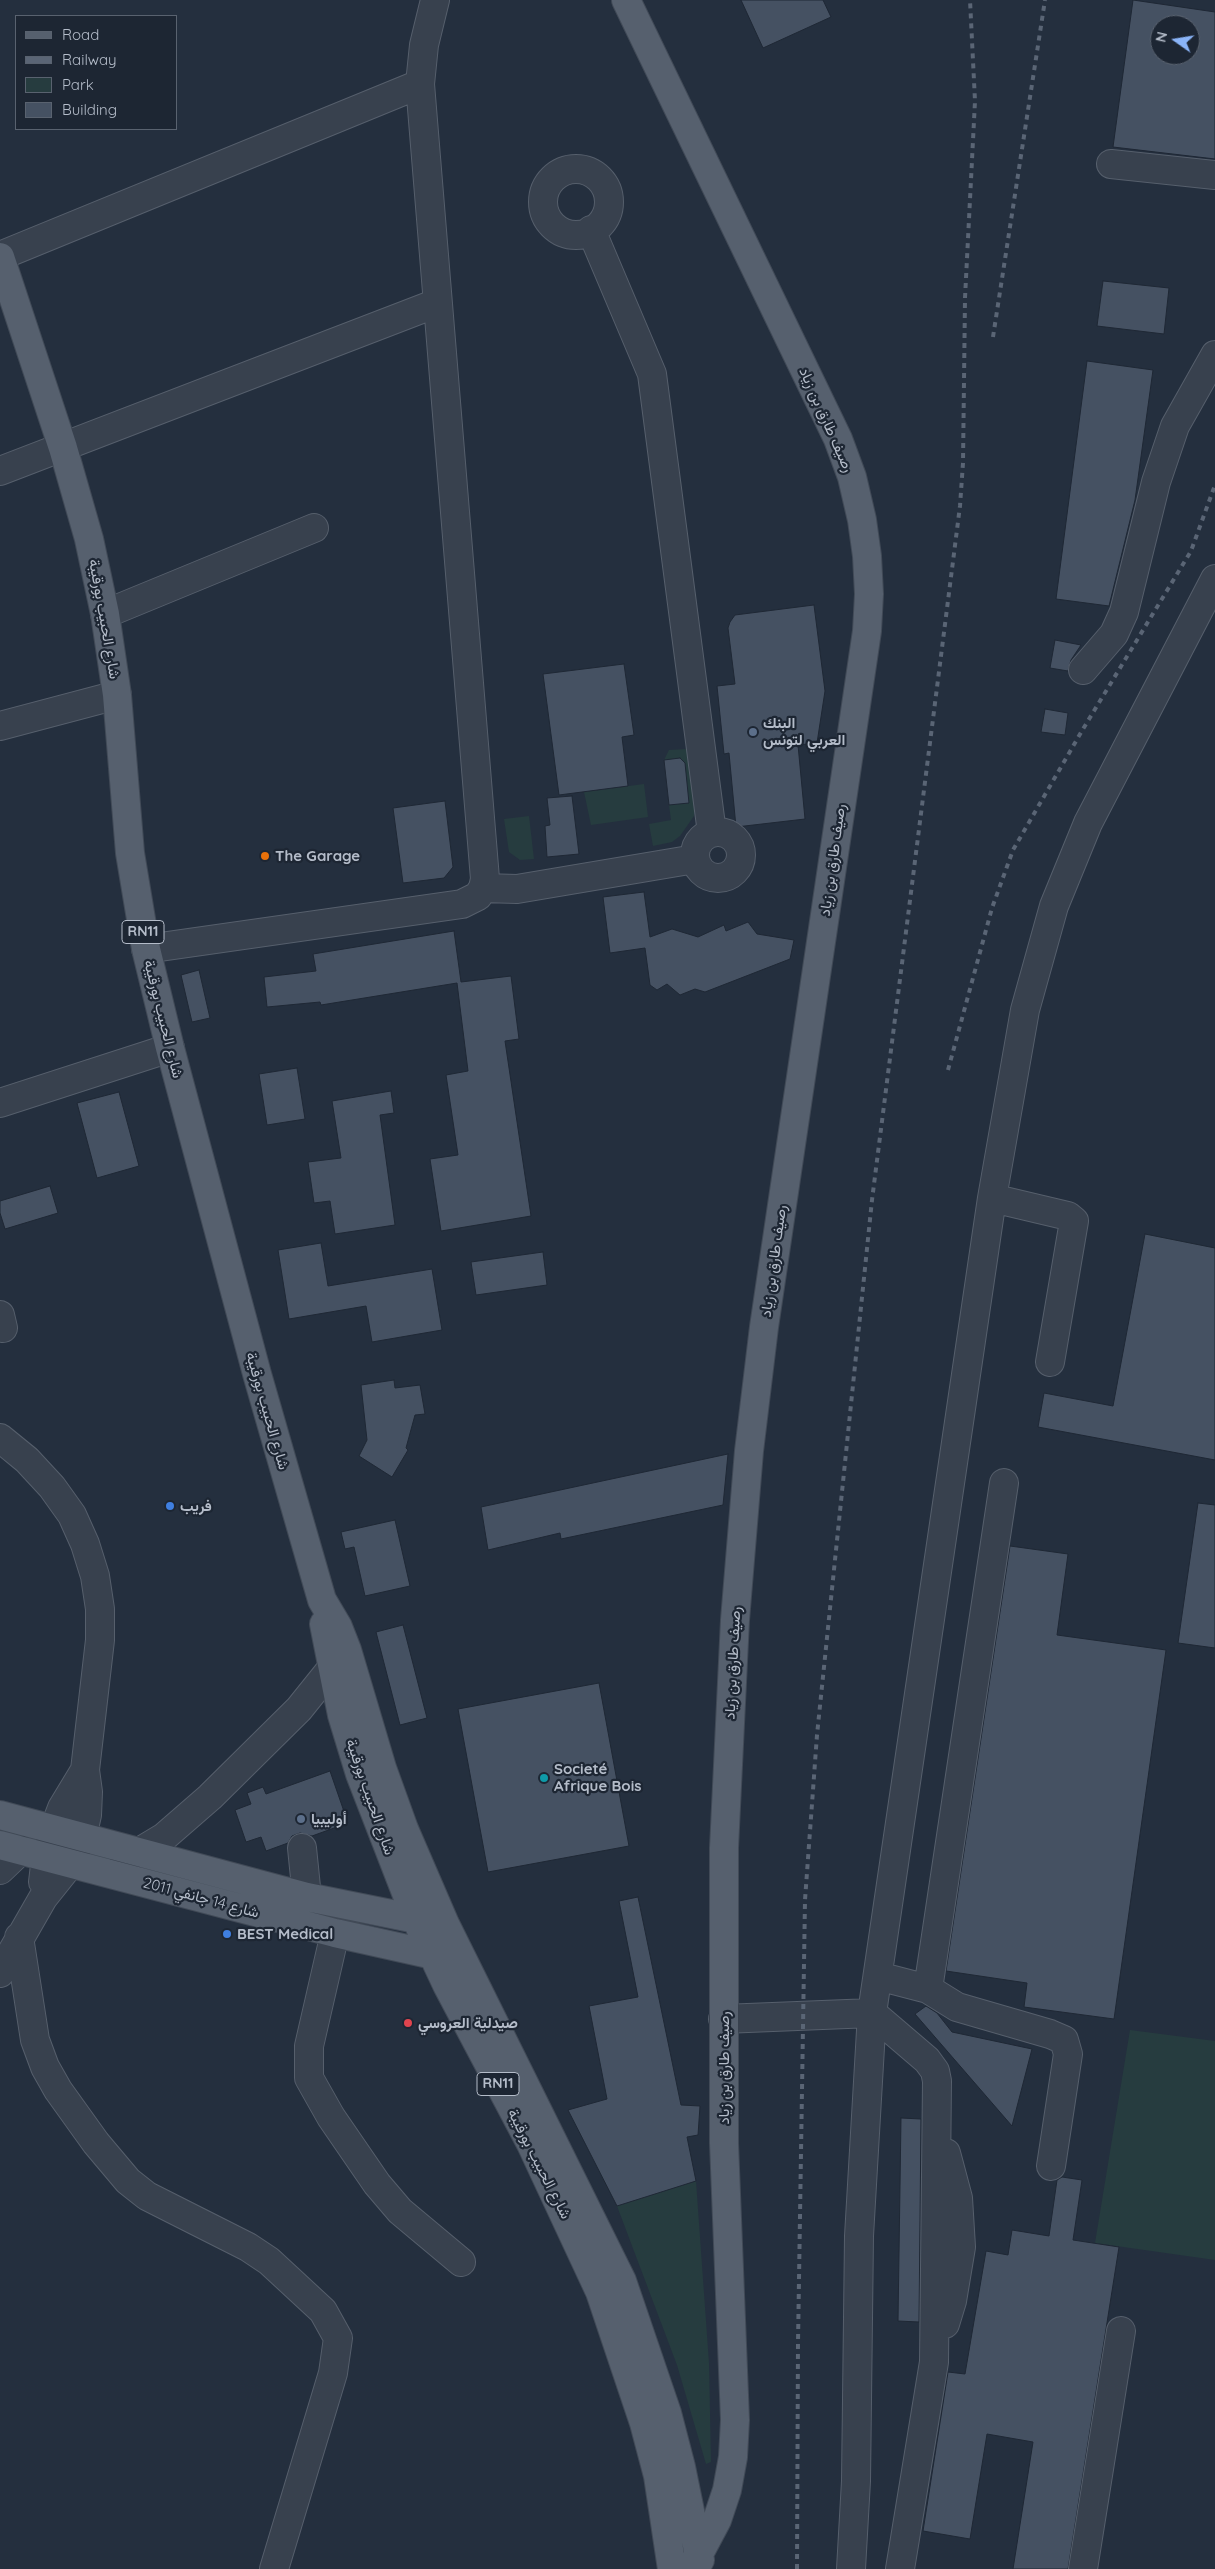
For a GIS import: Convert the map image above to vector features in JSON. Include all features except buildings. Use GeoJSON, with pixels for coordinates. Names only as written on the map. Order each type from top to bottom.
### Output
{"type":"FeatureCollection","features":[{"type":"Feature","properties":{"kind":"main road","name":"رصيف طارق بن زياد"},"geometry":{"type":"LineString","coordinates":[[626,0],[838,439],[856,494],[867,556],[869,594],[867,631],[764,1327],[748,1451],[735,1620],[724,1848],[724,2144],[735,2420],[733,2457],[727,2490],[717,2520],[697,2564]]}},
{"type":"Feature","properties":{"kind":"main road","name":"شارع الحبيب بورقيبة"},"geometry":{"type":"LineString","coordinates":[[0,257],[6,302],[63,448],[89,539],[105,614],[116,695],[130,853],[146,949],[170,1048],[257,1374],[322,1600],[324,1631],[339,1660],[400,1820],[445,1924],[529,2090],[622,2281],[667,2413],[681,2467],[697,2564]]}},
{"type":"Feature","properties":{"kind":"main road","name":"شارع الحبيب بورقيبة"},"geometry":{"type":"LineString","coordinates":[[339,1660],[360,1774],[417,1921],[531,2144],[600,2292],[644,2423],[658,2476],[672,2569]]}},
{"type":"Feature","properties":{"kind":"main road","name":"شارع 14 جانفي 2011"},"geometry":{"type":"LineString","coordinates":[[0,1814],[307,1897],[417,1921],[445,1924]]}},
{"type":"Feature","properties":{"kind":"main road","name":"شارع 14 جانفي 2011"},"geometry":{"type":"LineString","coordinates":[[34,1854],[335,1934],[434,1956],[462,1960]]}},
{"type":"Feature","properties":{"kind":"street"},"geometry":{"type":"LineString","coordinates":[[146,949],[462,904],[478,896],[483,888],[485,869],[420,84],[424,45],[433,2]]}},
{"type":"Feature","properties":{"kind":"street"},"geometry":{"type":"LineString","coordinates":[[0,257],[420,84]]}},
{"type":"Feature","properties":{"kind":"street"},"geometry":{"type":"LineString","coordinates":[[1111,164],[1215,175]]}},
{"type":"Feature","properties":{"kind":"street"},"geometry":{"type":"LineString","coordinates":[[591,230],[652,374],[712,833]]}},
{"type":"Feature","properties":{"kind":"street"},"geometry":{"type":"LineString","coordinates":[[0,471],[437,304]]}},
{"type":"Feature","properties":{"kind":"street"},"geometry":{"type":"LineString","coordinates":[[1083,670],[1114,634],[1124,612],[1156,482],[1175,426],[1215,355]]}},
{"type":"Feature","properties":{"kind":"street"},"geometry":{"type":"LineString","coordinates":[[105,614],[314,528]]}},
{"type":"Feature","properties":{"kind":"street"},"geometry":{"type":"LineString","coordinates":[[851,2569],[856,2481],[859,2236],[872,2013],[992,1198],[1025,1010],[1054,906],[1088,823],[1215,579]]}},
{"type":"Feature","properties":{"kind":"street"},"geometry":{"type":"LineString","coordinates":[[0,726],[116,695]]}},
{"type":"Feature","properties":{"kind":"street"},"geometry":{"type":"LineString","coordinates":[[712,833],[727,834],[738,844],[740,852],[737,867],[725,876],[710,876],[698,866],[695,859],[695,850],[698,842],[704,836],[712,833]]}},
{"type":"Feature","properties":{"kind":"street"},"geometry":{"type":"LineString","coordinates":[[483,888],[517,889],[695,859]]}},
{"type":"Feature","properties":{"kind":"street"},"geometry":{"type":"LineString","coordinates":[[0,1103],[170,1048]]}},
{"type":"Feature","properties":{"kind":"street"},"geometry":{"type":"LineString","coordinates":[[992,1198],[1068,1216],[1074,1221],[1050,1362]]}},
{"type":"Feature","properties":{"kind":"street"},"geometry":{"type":"LineString","coordinates":[[0,1438],[27,1460],[52,1487],[67,1508],[85,1544],[95,1576],[100,1609],[100,1640],[85,1770],[87,1807],[82,1837],[34,1854],[0,1870]]}},
{"type":"Feature","properties":{"kind":"street"},"geometry":{"type":"LineString","coordinates":[[928,1989],[1004,1483]]}},
{"type":"Feature","properties":{"kind":"street"},"geometry":{"type":"LineString","coordinates":[[105,1872],[164,1836],[210,1797],[299,1709],[339,1660]]}},
{"type":"Feature","properties":{"kind":"street"},"geometry":{"type":"LineString","coordinates":[[34,1854],[54,1829],[62,1808],[85,1770]]}},
{"type":"Feature","properties":{"kind":"street"},"geometry":{"type":"LineString","coordinates":[[302,1848],[307,1897]]}},
{"type":"Feature","properties":{"kind":"street"},"geometry":{"type":"LineString","coordinates":[[0,1973],[43,1898],[34,1854]]}},
{"type":"Feature","properties":{"kind":"street"},"geometry":{"type":"LineString","coordinates":[[335,1934],[309,2046],[309,2078],[331,2117],[377,2184],[400,2211],[461,2262]]}},
{"type":"Feature","properties":{"kind":"street"},"geometry":{"type":"LineString","coordinates":[[19,1937],[35,2040],[45,2067],[58,2090],[96,2143],[128,2181],[147,2196],[234,2240],[268,2261],[322,2311],[338,2338],[333,2373],[274,2569]]}},
{"type":"Feature","properties":{"kind":"street"},"geometry":{"type":"LineString","coordinates":[[878,1976],[928,1989],[957,2007],[1050,2034],[1064,2040],[1068,2054],[1051,2166]]}},
{"type":"Feature","properties":{"kind":"street"},"geometry":{"type":"LineString","coordinates":[[723,2019],[872,2013],[927,2060],[935,2071],[937,2114],[934,2362],[900,2569]]}},
{"type":"Feature","properties":{"kind":"street"},"geometry":{"type":"LineString","coordinates":[[1084,2569],[1121,2331]]}},
{"type":"Feature","properties":{"kind":"green space"},"geometry":{"type":"Polygon","coordinates":[[[687,749],[691,755],[696,804],[694,816],[680,836],[672,842],[653,846],[649,824],[671,820],[669,805],[689,803],[685,763],[680,758],[664,760],[669,750],[687,749]]]}},
{"type":"Feature","properties":{"kind":"green space"},"geometry":{"type":"Polygon","coordinates":[[[644,784],[648,817],[591,825],[584,792],[644,784]]]}},
{"type":"Feature","properties":{"kind":"green space"},"geometry":{"type":"Polygon","coordinates":[[[529,816],[534,859],[520,860],[509,852],[504,819],[529,816]]]}},
{"type":"Feature","properties":{"kind":"green space"},"geometry":{"type":"Polygon","coordinates":[[[1130,2030],[1215,2041],[1215,2260],[1095,2243],[1130,2030]]]}},
{"type":"Feature","properties":{"kind":"green space"},"geometry":{"type":"Polygon","coordinates":[[[696,2181],[709,2363],[711,2462],[706,2464],[677,2365],[617,2206],[696,2181]]]}},
{"type":"Feature","properties":{"kind":"railway"},"geometry":{"type":"LineString","coordinates":[[797,2569],[798,2343],[805,1900],[817,1735],[872,1200],[960,506],[963,463],[965,298],[975,101],[970,0]]}},
{"type":"Feature","properties":{"kind":"railway"},"geometry":{"type":"LineString","coordinates":[[993,337],[1045,0]]}},
{"type":"Feature","properties":{"kind":"railway"},"geometry":{"type":"LineString","coordinates":[[948,1070],[992,908],[1013,850],[1083,729],[1191,551],[1215,485]]}},
{"type":"Feature","properties":{"kind":"place","name":"البنك العربي لتونس"},"geometry":{"type":"Point","coordinates":[753,732]}},
{"type":"Feature","properties":{"kind":"place","name":"The Garage"},"geometry":{"type":"Point","coordinates":[265,856]}},
{"type":"Feature","properties":{"kind":"place","name":"فريب"},"geometry":{"type":"Point","coordinates":[170,1506]}},
{"type":"Feature","properties":{"kind":"place","name":"Societé Afrique Bois"},"geometry":{"type":"Point","coordinates":[544,1778]}},
{"type":"Feature","properties":{"kind":"place","name":"أوليبيا"},"geometry":{"type":"Point","coordinates":[301,1819]}},
{"type":"Feature","properties":{"kind":"place","name":"BEST Medical"},"geometry":{"type":"Point","coordinates":[227,1934]}},
{"type":"Feature","properties":{"kind":"place","name":"صيدلية العروسي"},"geometry":{"type":"Point","coordinates":[408,2023]}}]}
